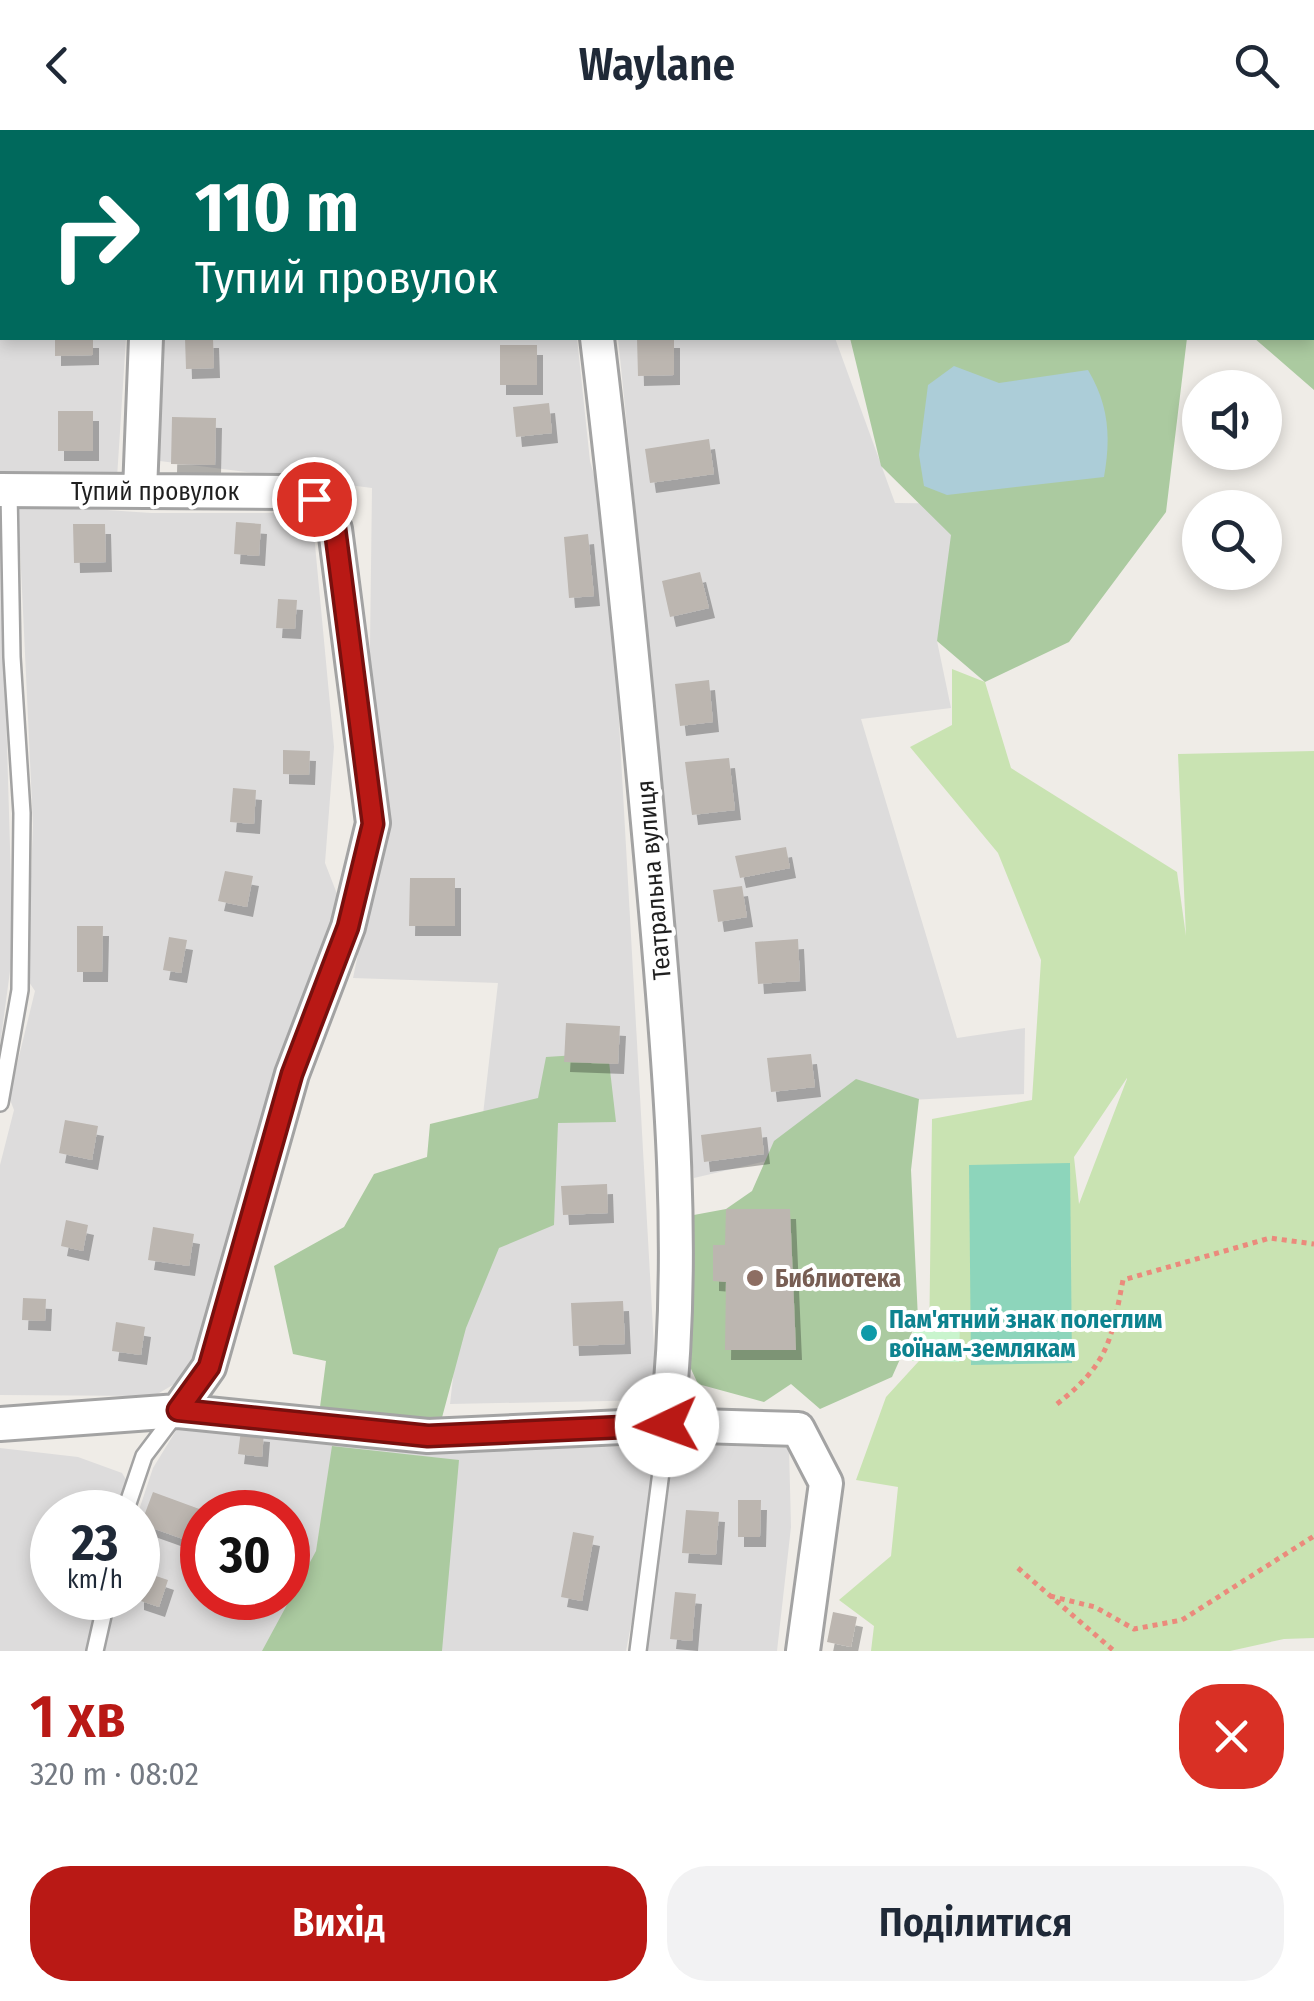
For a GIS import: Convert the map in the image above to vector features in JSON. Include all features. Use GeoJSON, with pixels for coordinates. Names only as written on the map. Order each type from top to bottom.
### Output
{"type":"FeatureCollection","features":[{"type":"Feature","properties":{"kind":"street"},"geometry":{"type":"LineString","coordinates":[[140,491],[146,340]]}},
{"type":"Feature","properties":{"kind":"street","name":"Театральна вулиця"},"geometry":{"type":"LineString","coordinates":[[598,340],[631,624],[670,1078],[676,1345],[667,1425]]}},
{"type":"Feature","properties":{"kind":"street","name":"Тупий провулок"},"geometry":{"type":"LineString","coordinates":[[4,491],[286,492],[314,499],[335,529],[373,824],[348,927],[292,1074],[209,1367],[178,1410]]}},
{"type":"Feature","properties":{"kind":"street"},"geometry":{"type":"LineString","coordinates":[[0,1424],[178,1410],[428,1436],[667,1425],[798,1429],[826,1483],[803,1651]]}},
{"type":"Feature","properties":{"kind":"lane"},"geometry":{"type":"LineString","coordinates":[[0,1102],[20,990],[22,813],[4,491]]}},
{"type":"Feature","properties":{"kind":"lane"},"geometry":{"type":"LineString","coordinates":[[132,1490],[144,1456],[178,1410]]}},
{"type":"Feature","properties":{"kind":"lane"},"geometry":{"type":"LineString","coordinates":[[638,1651],[667,1425]]}},
{"type":"Feature","properties":{"kind":"lane"},"geometry":{"type":"LineString","coordinates":[[95,1651],[101,1620]]}},
{"type":"Feature","properties":{"kind":"path"},"geometry":{"type":"LineString","coordinates":[[1057,1404],[1094,1376],[1114,1324],[1123,1280],[1270,1238],[1314,1244]]}},
{"type":"Feature","properties":{"kind":"path"},"geometry":{"type":"LineString","coordinates":[[1050,1596],[1095,1607],[1134,1629],[1182,1620],[1314,1536]]}},
{"type":"Feature","properties":{"kind":"path"},"geometry":{"type":"LineString","coordinates":[[1018,1568],[1114,1651]]}},
{"type":"Feature","properties":{"kind":"shaded area"},"geometry":{"type":"Polygon","coordinates":[[[0,340],[126,340],[117,478],[0,475],[0,340]]]}},
{"type":"Feature","properties":{"kind":"shaded area"},"geometry":{"type":"Polygon","coordinates":[[[159,340],[577,340],[590,461],[608,525],[657,1400],[450,1404],[498,983],[353,978],[383,834],[369,726],[372,488],[152,460],[159,340]]]}},
{"type":"Feature","properties":{"kind":"shaded area"},"geometry":{"type":"Polygon","coordinates":[[[618,340],[836,340],[895,503],[986,504],[937,641],[951,708],[861,719],[957,1038],[1025,1028],[1024,1094],[836,1104],[804,1152],[694,1178],[658,732],[618,340]]]}},
{"type":"Feature","properties":{"kind":"shaded area"},"geometry":{"type":"Polygon","coordinates":[[[18,504],[151,513],[312,513],[334,747],[325,863],[339,899],[305,997],[207,1339],[183,1379],[154,1396],[0,1395],[0,1165],[14,1110],[9,1097],[35,991],[27,979],[33,825],[18,504]]]}},
{"type":"Feature","properties":{"kind":"shaded area"},"geometry":{"type":"Polygon","coordinates":[[[0,507],[13,949],[0,1045],[0,507]]]}},
{"type":"Feature","properties":{"kind":"shaded area"},"geometry":{"type":"Polygon","coordinates":[[[180,1424],[474,1450],[654,1446],[641,1573],[626,1651],[101,1651],[107,1620],[160,1620],[160,1490],[146,1490],[153,1468],[180,1424]]]}},
{"type":"Feature","properties":{"kind":"shaded area"},"geometry":{"type":"Polygon","coordinates":[[[674,1444],[789,1448],[791,1527],[777,1651],[646,1651],[674,1444]]]}},
{"type":"Feature","properties":{"kind":"shaded area"},"geometry":{"type":"Polygon","coordinates":[[[0,1448],[78,1457],[122,1473],[128,1483],[126,1490],[30,1490],[30,1620],[97,1620],[90,1651],[0,1651],[0,1448]]]}},
{"type":"Feature","properties":{"kind":"green space"},"geometry":{"type":"Polygon","coordinates":[[[850,340],[1187,340],[1166,512],[1069,642],[985,682],[937,641],[951,535],[881,466],[850,340]]]}},
{"type":"Feature","properties":{"kind":"green space"},"geometry":{"type":"Polygon","coordinates":[[[1256,340],[1314,340],[1314,390],[1256,340]]]}},
{"type":"Feature","properties":{"kind":"green space"},"geometry":{"type":"Polygon","coordinates":[[[952,669],[985,682],[1011,768],[1177,872],[1186,936],[1178,754],[1314,751],[1314,1638],[1284,1639],[1230,1651],[871,1651],[874,1626],[839,1600],[891,1556],[898,1487],[856,1480],[886,1397],[929,1350],[932,1119],[1032,1100],[1041,960],[998,853],[910,747],[952,725],[952,669]],[[1127,1078],[1074,1157],[1079,1204],[1127,1078]]]}},
{"type":"Feature","properties":{"kind":"green space"},"geometry":{"type":"Polygon","coordinates":[[[608,1053],[616,1122],[558,1123],[554,1225],[499,1248],[466,1328],[440,1425],[333,1418],[320,1407],[326,1361],[293,1354],[274,1266],[344,1227],[374,1174],[427,1157],[430,1124],[538,1098],[546,1057],[608,1053]]]}},
{"type":"Feature","properties":{"kind":"green space"},"geometry":{"type":"Polygon","coordinates":[[[856,1079],[919,1099],[911,1170],[918,1319],[892,1377],[820,1409],[791,1384],[764,1402],[698,1384],[685,1356],[683,1217],[726,1209],[752,1191],[774,1141],[856,1079]]]}},
{"type":"Feature","properties":{"kind":"green space"},"geometry":{"type":"Polygon","coordinates":[[[1070,1163],[1072,1363],[971,1365],[969,1165],[1070,1163]]]}},
{"type":"Feature","properties":{"kind":"green space"},"geometry":{"type":"Polygon","coordinates":[[[913,1318],[960,1319],[959,1362],[912,1361],[913,1318]]]}},
{"type":"Feature","properties":{"kind":"green space"},"geometry":{"type":"Polygon","coordinates":[[[332,1446],[459,1460],[442,1651],[262,1651],[279,1620],[310,1620],[310,1562],[316,1551],[332,1446]]]}},
{"type":"Feature","properties":{"kind":"water"},"geometry":{"type":"Polygon","coordinates":[[[954,366],[999,383],[1088,370],[1106,422],[1104,477],[947,495],[924,486],[919,455],[928,385],[954,366]]]}},
{"type":"Feature","properties":{"kind":"building"},"geometry":{"type":"Polygon","coordinates":[[[55,340],[93,340],[93,355],[55,356],[55,340]]]}},
{"type":"Feature","properties":{"kind":"building"},"geometry":{"type":"Polygon","coordinates":[[[185,340],[213,340],[214,368],[186,369],[185,340]]]}},
{"type":"Feature","properties":{"kind":"building"},"geometry":{"type":"Polygon","coordinates":[[[637,340],[674,340],[674,375],[638,376],[637,340]]]}},
{"type":"Feature","properties":{"kind":"building"},"geometry":{"type":"Polygon","coordinates":[[[500,345],[537,345],[537,385],[500,385],[500,345]]]}},
{"type":"Feature","properties":{"kind":"building"},"geometry":{"type":"Polygon","coordinates":[[[549,403],[552,433],[516,437],[513,407],[549,403]]]}},
{"type":"Feature","properties":{"kind":"building"},"geometry":{"type":"Polygon","coordinates":[[[58,411],[93,411],[93,451],[58,451],[58,411]]]}},
{"type":"Feature","properties":{"kind":"building"},"geometry":{"type":"Polygon","coordinates":[[[172,417],[216,418],[215,465],[171,464],[172,417]]]}},
{"type":"Feature","properties":{"kind":"building"},"geometry":{"type":"Polygon","coordinates":[[[709,439],[714,474],[650,483],[645,449],[709,439]]]}},
{"type":"Feature","properties":{"kind":"building"},"geometry":{"type":"Polygon","coordinates":[[[236,522],[261,524],[259,556],[234,554],[236,522]]]}},
{"type":"Feature","properties":{"kind":"building"},"geometry":{"type":"Polygon","coordinates":[[[73,524],[105,524],[106,562],[74,563],[73,524]]]}},
{"type":"Feature","properties":{"kind":"building"},"geometry":{"type":"Polygon","coordinates":[[[588,534],[594,596],[569,598],[564,537],[588,534]]]}},
{"type":"Feature","properties":{"kind":"building"},"geometry":{"type":"Polygon","coordinates":[[[700,572],[709,608],[670,617],[662,581],[700,572]]]}},
{"type":"Feature","properties":{"kind":"building"},"geometry":{"type":"Polygon","coordinates":[[[278,599],[297,600],[295,629],[276,628],[278,599]]]}},
{"type":"Feature","properties":{"kind":"building"},"geometry":{"type":"Polygon","coordinates":[[[709,680],[713,722],[680,726],[675,684],[709,680]]]}},
{"type":"Feature","properties":{"kind":"building"},"geometry":{"type":"Polygon","coordinates":[[[283,750],[310,751],[309,775],[283,774],[283,750]]]}},
{"type":"Feature","properties":{"kind":"building"},"geometry":{"type":"Polygon","coordinates":[[[729,758],[735,810],[692,815],[685,762],[729,758]]]}},
{"type":"Feature","properties":{"kind":"building"},"geometry":{"type":"Polygon","coordinates":[[[233,788],[256,790],[254,824],[230,822],[233,788]]]}},
{"type":"Feature","properties":{"kind":"building"},"geometry":{"type":"Polygon","coordinates":[[[786,847],[790,868],[740,878],[735,856],[786,847]]]}},
{"type":"Feature","properties":{"kind":"building"},"geometry":{"type":"Polygon","coordinates":[[[225,871],[253,876],[247,907],[218,901],[225,871]]]}},
{"type":"Feature","properties":{"kind":"building"},"geometry":{"type":"Polygon","coordinates":[[[410,878],[455,878],[455,926],[409,926],[410,878]]]}},
{"type":"Feature","properties":{"kind":"building"},"geometry":{"type":"Polygon","coordinates":[[[742,886],[747,917],[718,922],[713,890],[742,886]]]}},
{"type":"Feature","properties":{"kind":"building"},"geometry":{"type":"Polygon","coordinates":[[[77,926],[103,926],[102,972],[77,972],[77,926]]]}},
{"type":"Feature","properties":{"kind":"building"},"geometry":{"type":"Polygon","coordinates":[[[169,937],[187,940],[181,973],[163,970],[169,937]]]}},
{"type":"Feature","properties":{"kind":"building"},"geometry":{"type":"Polygon","coordinates":[[[798,939],[800,981],[758,984],[755,942],[798,939]]]}},
{"type":"Feature","properties":{"kind":"building"},"geometry":{"type":"Polygon","coordinates":[[[566,1023],[620,1026],[618,1064],[564,1062],[566,1023]]]}},
{"type":"Feature","properties":{"kind":"building"},"geometry":{"type":"Polygon","coordinates":[[[811,1054],[815,1087],[771,1092],[767,1058],[811,1054]]]}},
{"type":"Feature","properties":{"kind":"building"},"geometry":{"type":"Polygon","coordinates":[[[65,1120],[98,1126],[92,1160],[59,1153],[65,1120]]]}},
{"type":"Feature","properties":{"kind":"building"},"geometry":{"type":"Polygon","coordinates":[[[761,1127],[764,1154],[704,1162],[701,1135],[761,1127]]]}},
{"type":"Feature","properties":{"kind":"building"},"geometry":{"type":"Polygon","coordinates":[[[607,1184],[608,1213],[563,1215],[561,1186],[607,1184]]]}},
{"type":"Feature","properties":{"kind":"building","name":"Библиотека"},"geometry":{"type":"Polygon","coordinates":[[[726,1209],[790,1209],[796,1350],[725,1350],[726,1282],[713,1281],[713,1245],[725,1245],[726,1209]]]}},
{"type":"Feature","properties":{"kind":"building"},"geometry":{"type":"Polygon","coordinates":[[[66,1220],[88,1225],[83,1251],[61,1246],[66,1220]]]}},
{"type":"Feature","properties":{"kind":"building"},"geometry":{"type":"Polygon","coordinates":[[[153,1227],[194,1234],[189,1266],[148,1260],[153,1227]]]}},
{"type":"Feature","properties":{"kind":"building"},"geometry":{"type":"Polygon","coordinates":[[[23,1298],[46,1299],[45,1321],[22,1320],[23,1298]]]}},
{"type":"Feature","properties":{"kind":"building"},"geometry":{"type":"Polygon","coordinates":[[[623,1301],[625,1344],[573,1346],[571,1303],[623,1301]]]}},
{"type":"Feature","properties":{"kind":"building"},"geometry":{"type":"Polygon","coordinates":[[[116,1322],[145,1327],[141,1355],[112,1351],[116,1322]]]}},
{"type":"Feature","properties":{"kind":"building"},"geometry":{"type":"Polygon","coordinates":[[[241,1430],[264,1432],[262,1457],[238,1454],[241,1430]]]}},
{"type":"Feature","properties":{"kind":"building"},"geometry":{"type":"Polygon","coordinates":[[[160,1495],[180,1502],[180,1538],[160,1531],[160,1495]]]}},
{"type":"Feature","properties":{"kind":"building"},"geometry":{"type":"Polygon","coordinates":[[[738,1500],[761,1500],[760,1537],[738,1537],[738,1500]]]}},
{"type":"Feature","properties":{"kind":"building"},"geometry":{"type":"Polygon","coordinates":[[[686,1510],[719,1512],[716,1555],[682,1553],[686,1510]]]}},
{"type":"Feature","properties":{"kind":"building"},"geometry":{"type":"Polygon","coordinates":[[[573,1532],[594,1536],[582,1601],[561,1597],[573,1532]]]}},
{"type":"Feature","properties":{"kind":"building"},"geometry":{"type":"Polygon","coordinates":[[[160,1577],[168,1580],[160,1604],[160,1577]]]}},
{"type":"Feature","properties":{"kind":"building"},"geometry":{"type":"Polygon","coordinates":[[[675,1592],[696,1594],[692,1641],[670,1639],[675,1592]]]}},
{"type":"Feature","properties":{"kind":"building"},"geometry":{"type":"Polygon","coordinates":[[[833,1612],[857,1617],[851,1647],[827,1642],[833,1612]]]}},
{"type":"Feature","properties":{"kind":"place","name":"Библиотека"},"geometry":{"type":"Point","coordinates":[755,1278]}},
{"type":"Feature","properties":{"kind":"place","name":"Пам'ятний знак полеглим воїнам-землякам"},"geometry":{"type":"Point","coordinates":[869,1333]}},
{"type":"Feature","properties":{"kind":"route"},"geometry":{"type":"LineString","coordinates":[[314,499],[335,529],[336,567],[373,824],[348,927],[292,1074],[209,1367],[178,1410],[428,1436],[667,1425]]}}]}
